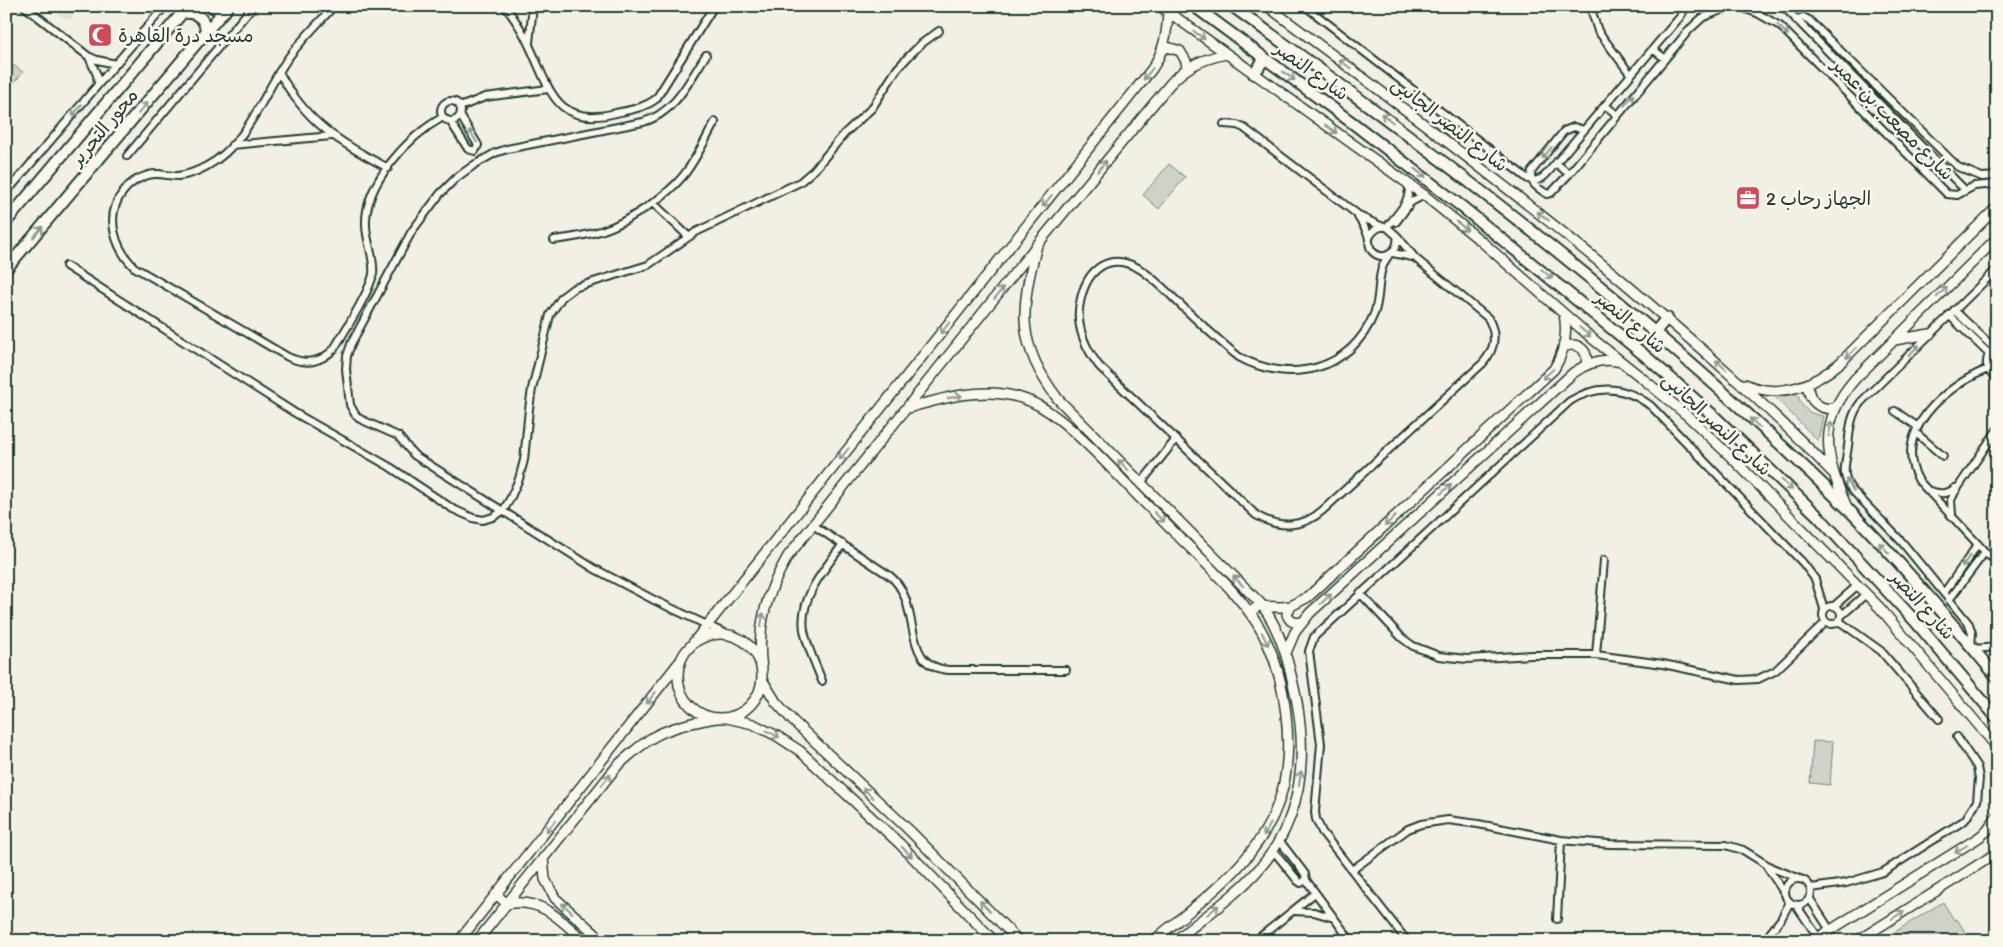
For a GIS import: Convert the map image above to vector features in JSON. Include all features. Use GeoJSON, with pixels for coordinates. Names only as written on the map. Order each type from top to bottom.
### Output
{"type":"FeatureCollection","features":[{"type":"Feature","properties":{"kind":"main road"},"geometry":{"type":"LineString","coordinates":[[210,6],[218,10],[227,8]]}},
{"type":"Feature","properties":{"kind":"main road","name":"شارع النصر"},"geometry":{"type":"LineString","coordinates":[[1194,6],[1408,164],[1643,354],[1715,417],[1818,516],[1915,621],[1997,718]]}},
{"type":"Feature","properties":{"kind":"main road","name":"شارع النصر"},"geometry":{"type":"LineString","coordinates":[[1232,6],[1376,110],[1459,173],[1568,260],[1654,333],[1848,509],[1934,602],[1997,677]]}},
{"type":"Feature","properties":{"kind":"main road","name":"محور التحرير"},"geometry":{"type":"LineString","coordinates":[[6,269],[227,8]]}},
{"type":"Feature","properties":{"kind":"main road"},"geometry":{"type":"LineString","coordinates":[[185,10],[200,16],[204,21],[206,34]]}},
{"type":"Feature","properties":{"kind":"main road","name":"محور التحرير"},"geometry":{"type":"LineString","coordinates":[[6,222],[185,10]]}},
{"type":"Feature","properties":{"kind":"main road"},"geometry":{"type":"LineString","coordinates":[[1254,74],[1265,58]]}},
{"type":"Feature","properties":{"kind":"main road"},"geometry":{"type":"LineString","coordinates":[[1654,333],[1666,318]]}},
{"type":"Feature","properties":{"kind":"street"},"geometry":{"type":"LineString","coordinates":[[24,6],[88,56],[116,64]]}},
{"type":"Feature","properties":{"kind":"street"},"geometry":{"type":"LineString","coordinates":[[34,14],[37,6]]}},
{"type":"Feature","properties":{"kind":"street"},"geometry":{"type":"LineString","coordinates":[[6,193],[165,6]]}},
{"type":"Feature","properties":{"kind":"street"},"geometry":{"type":"LineString","coordinates":[[127,156],[253,6]]}},
{"type":"Feature","properties":{"kind":"street"},"geometry":{"type":"LineString","coordinates":[[345,6],[340,8],[333,6],[287,59],[255,115],[232,145],[217,159],[197,170],[178,176],[150,175],[134,181],[128,186],[118,199],[113,220],[116,241],[127,260],[138,270],[297,362],[308,363],[318,361],[334,349],[372,281],[373,264],[366,234],[366,212],[373,190],[412,138],[443,117]]}},
{"type":"Feature","properties":{"kind":"street"},"geometry":{"type":"LineString","coordinates":[[505,6],[529,44],[553,97],[567,109],[584,116],[602,116],[651,103],[660,93],[714,6]]}},
{"type":"Feature","properties":{"kind":"street"},"geometry":{"type":"LineString","coordinates":[[529,44],[533,6]]}},
{"type":"Feature","properties":{"kind":"street","name":"شارع النصر الجانبى"},"geometry":{"type":"LineString","coordinates":[[1160,6],[1424,195],[1481,241],[1564,314],[1712,438],[1880,608],[1997,747]]}},
{"type":"Feature","properties":{"kind":"street","name":"شارع النصر الجانبى"},"geometry":{"type":"LineString","coordinates":[[1267,6],[1442,137],[1568,236],[1740,382],[1832,472]]}},
{"type":"Feature","properties":{"kind":"street"},"geometry":{"type":"LineString","coordinates":[[1305,6],[1531,180],[1536,186],[1549,194],[1695,24],[1710,14],[1726,8],[1742,7]]}},
{"type":"Feature","properties":{"kind":"street"},"geometry":{"type":"LineString","coordinates":[[1590,6],[1598,31],[1631,75]]}},
{"type":"Feature","properties":{"kind":"street"},"geometry":{"type":"LineString","coordinates":[[1531,180],[1541,180],[1680,17],[1686,6]]}},
{"type":"Feature","properties":{"kind":"street"},"geometry":{"type":"LineString","coordinates":[[1718,6],[1726,8]]}},
{"type":"Feature","properties":{"kind":"street","name":"شارع مصعب بن عمير"},"geometry":{"type":"LineString","coordinates":[[1742,7],[1780,26],[1943,191],[1952,196],[1965,190],[1783,6]]}},
{"type":"Feature","properties":{"kind":"street"},"geometry":{"type":"LineString","coordinates":[[460,941],[693,643],[1152,69],[1163,50],[1168,12]]}},
{"type":"Feature","properties":{"kind":"street"},"geometry":{"type":"LineString","coordinates":[[1796,20],[1803,17],[1810,20],[1958,167],[1982,177],[1997,176]]}},
{"type":"Feature","properties":{"kind":"street"},"geometry":{"type":"LineString","coordinates":[[66,266],[295,413],[390,467],[463,515],[483,520],[493,517],[502,511],[510,500],[522,471],[530,399],[550,315],[557,302],[574,288],[648,265],[688,236],[792,186],[808,176],[845,133],[872,108],[897,69],[921,44],[939,32]]}},
{"type":"Feature","properties":{"kind":"street"},"geometry":{"type":"LineString","coordinates":[[1163,50],[1168,47],[1180,51],[1184,56],[1187,68]]}},
{"type":"Feature","properties":{"kind":"street"},"geometry":{"type":"LineString","coordinates":[[1653,49],[1664,58]]}},
{"type":"Feature","properties":{"kind":"street"},"geometry":{"type":"LineString","coordinates":[[727,718],[738,715],[751,705],[760,692],[763,681],[759,649],[761,629],[770,591],[788,556],[1037,245],[1170,84],[1187,68],[1198,61],[1226,54]]}},
{"type":"Feature","properties":{"kind":"street"},"geometry":{"type":"LineString","coordinates":[[88,56],[93,65],[98,85]]}},
{"type":"Feature","properties":{"kind":"street"},"geometry":{"type":"LineString","coordinates":[[706,56],[674,102],[657,116],[643,122],[507,149],[484,158],[464,171],[440,194],[406,240],[348,350],[346,369],[350,404],[354,414],[360,419],[398,436],[414,455],[595,569],[707,626],[735,636],[749,645],[759,658],[762,669]]}},
{"type":"Feature","properties":{"kind":"street"},"geometry":{"type":"LineString","coordinates":[[279,72],[302,107],[332,136],[388,168]]}},
{"type":"Feature","properties":{"kind":"street"},"geometry":{"type":"LineString","coordinates":[[460,107],[485,97],[548,89]]}},
{"type":"Feature","properties":{"kind":"street"},"geometry":{"type":"LineString","coordinates":[[455,102],[460,107],[460,115],[478,145],[475,151],[468,149],[450,121],[443,117],[442,110],[446,103],[455,102]]}},
{"type":"Feature","properties":{"kind":"street"},"geometry":{"type":"LineString","coordinates":[[1605,105],[1617,115]]}},
{"type":"Feature","properties":{"kind":"street"},"geometry":{"type":"LineString","coordinates":[[450,121],[456,120],[460,115]]}},
{"type":"Feature","properties":{"kind":"street"},"geometry":{"type":"LineString","coordinates":[[554,240],[587,235],[608,229],[653,202],[673,187],[685,173],[715,122]]}},
{"type":"Feature","properties":{"kind":"street"},"geometry":{"type":"LineString","coordinates":[[1224,124],[1237,125],[1244,128],[1354,213],[1387,228],[1397,236],[1415,258],[1488,318],[1493,326],[1495,336],[1494,346],[1490,355],[1483,363],[1320,513],[1300,524],[1276,525],[1266,521],[1256,514],[1099,366],[1084,342],[1079,322],[1080,301],[1089,276],[1097,268],[1106,264],[1116,263],[1137,268],[1239,357],[1264,368],[1291,372],[1318,368],[1342,355],[1362,336],[1375,312],[1382,266],[1398,245],[1397,236]]}},
{"type":"Feature","properties":{"kind":"street"},"geometry":{"type":"LineString","coordinates":[[1531,180],[1532,171],[1564,131],[1574,127],[1584,130]]}},
{"type":"Feature","properties":{"kind":"street"},"geometry":{"type":"LineString","coordinates":[[232,145],[332,136]]}},
{"type":"Feature","properties":{"kind":"street"},"geometry":{"type":"LineString","coordinates":[[1556,163],[1568,174]]}},
{"type":"Feature","properties":{"kind":"street"},"geometry":{"type":"LineString","coordinates":[[1387,228],[1407,200],[1408,184]]}},
{"type":"Feature","properties":{"kind":"street"},"geometry":{"type":"LineString","coordinates":[[1965,190],[1974,186],[1997,184]]}},
{"type":"Feature","properties":{"kind":"street"},"geometry":{"type":"LineString","coordinates":[[1369,238],[1374,230],[1387,228],[1411,202],[1424,195]]}},
{"type":"Feature","properties":{"kind":"street"},"geometry":{"type":"LineString","coordinates":[[653,202],[688,236]]}},
{"type":"Feature","properties":{"kind":"street"},"geometry":{"type":"LineString","coordinates":[[1740,382],[1752,388],[1771,391],[1790,390],[1808,385],[1826,376],[1997,207]]}},
{"type":"Feature","properties":{"kind":"street"},"geometry":{"type":"LineString","coordinates":[[1354,213],[1362,223],[1369,238],[1380,273]]}},
{"type":"Feature","properties":{"kind":"street"},"geometry":{"type":"LineString","coordinates":[[1848,509],[1832,472],[1828,443],[1830,425],[1836,408],[1849,386],[1997,238]]}},
{"type":"Feature","properties":{"kind":"street"},"geometry":{"type":"LineString","coordinates":[[1037,245],[1025,303],[1025,325],[1028,342],[1042,378],[1058,400],[1262,606],[1279,633],[1286,654],[1298,709],[1302,747],[1299,785],[1294,804],[1279,840],[1258,870],[1241,887],[1175,941]]}},
{"type":"Feature","properties":{"kind":"street"},"geometry":{"type":"LineString","coordinates":[[1374,253],[1415,258]]}},
{"type":"Feature","properties":{"kind":"street"},"geometry":{"type":"LineString","coordinates":[[1997,268],[1856,408],[1850,422],[1844,470],[1846,481],[1852,490],[1902,542],[1969,624],[1972,633],[1972,647],[1997,646]]}},
{"type":"Feature","properties":{"kind":"street"},"geometry":{"type":"LineString","coordinates":[[1952,313],[1994,350],[1986,361],[1988,369],[1997,378]]}},
{"type":"Feature","properties":{"kind":"street"},"geometry":{"type":"LineString","coordinates":[[1250,613],[1254,607],[1291,606],[1308,597],[1554,369],[1564,347],[1566,336],[1564,314]]}},
{"type":"Feature","properties":{"kind":"street"},"geometry":{"type":"LineString","coordinates":[[1894,340],[1930,334]]}},
{"type":"Feature","properties":{"kind":"street"},"geometry":{"type":"LineString","coordinates":[[1564,347],[1573,344],[1581,348],[1586,355],[1586,364]]}},
{"type":"Feature","properties":{"kind":"street"},"geometry":{"type":"LineString","coordinates":[[1274,661],[1281,659],[1286,654],[1292,637],[1301,622],[1573,373],[1586,364],[1601,361],[1616,361],[1624,364]]}},
{"type":"Feature","properties":{"kind":"street"},"geometry":{"type":"LineString","coordinates":[[1988,369],[1965,379],[1947,391],[1932,407],[1917,430],[1911,447],[1911,462],[1919,481],[1985,552],[1997,561]]}},
{"type":"Feature","properties":{"kind":"street"},"geometry":{"type":"LineString","coordinates":[[1808,385],[1810,397],[1818,406],[1836,408]]}},
{"type":"Feature","properties":{"kind":"street"},"geometry":{"type":"LineString","coordinates":[[1406,941],[1322,832],[1316,819],[1321,744],[1309,651],[1314,637],[1570,401],[1580,394],[1605,388],[1630,392],[1651,406],[1803,563],[1817,584],[1824,609],[1822,615],[1826,622],[1833,624],[1866,594]]}},
{"type":"Feature","properties":{"kind":"street"},"geometry":{"type":"LineString","coordinates":[[908,408],[947,398],[990,393],[1021,398],[1046,410],[1060,420],[1091,449],[1221,581],[1250,613],[1264,636],[1279,677],[1288,752],[1282,790],[1273,818],[1259,844],[1247,859],[1206,897],[1153,941]]}},
{"type":"Feature","properties":{"kind":"street"},"geometry":{"type":"LineString","coordinates":[[1895,411],[1943,456]]}},
{"type":"Feature","properties":{"kind":"street"},"geometry":{"type":"LineString","coordinates":[[1953,518],[1950,509],[1951,500],[1961,482],[1997,430]]}},
{"type":"Feature","properties":{"kind":"street"},"geometry":{"type":"LineString","coordinates":[[1141,483],[1176,439]]}},
{"type":"Feature","properties":{"kind":"street"},"geometry":{"type":"LineString","coordinates":[[1929,491],[1937,494],[1946,494],[1961,482]]}},
{"type":"Feature","properties":{"kind":"street"},"geometry":{"type":"LineString","coordinates":[[813,525],[890,576],[900,585],[906,596],[918,650],[924,660],[932,666],[949,670],[1066,670]]}},
{"type":"Feature","properties":{"kind":"street"},"geometry":{"type":"LineString","coordinates":[[822,681],[806,638],[804,616],[807,602],[817,580],[843,544]]}},
{"type":"Feature","properties":{"kind":"street"},"geometry":{"type":"LineString","coordinates":[[1944,593],[1978,544]]}},
{"type":"Feature","properties":{"kind":"street"},"geometry":{"type":"LineString","coordinates":[[1949,600],[1985,552]]}},
{"type":"Feature","properties":{"kind":"street"},"geometry":{"type":"LineString","coordinates":[[1596,656],[1604,560]]}},
{"type":"Feature","properties":{"kind":"street"},"geometry":{"type":"LineString","coordinates":[[1954,578],[1961,584]]}},
{"type":"Feature","properties":{"kind":"street"},"geometry":{"type":"LineString","coordinates":[[1824,609],[1834,606],[1858,585]]}},
{"type":"Feature","properties":{"kind":"street"},"geometry":{"type":"LineString","coordinates":[[1360,593],[1402,638],[1413,646],[1440,656],[1468,659],[1532,655],[1596,656],[1663,664],[1748,680],[1758,679],[1774,671],[1826,622]]}},
{"type":"Feature","properties":{"kind":"street"},"geometry":{"type":"LineString","coordinates":[[1291,606],[1288,611],[1288,617],[1292,622],[1301,622]]}},
{"type":"Feature","properties":{"kind":"street"},"geometry":{"type":"LineString","coordinates":[[1834,606],[1840,610],[1840,619]]}},
{"type":"Feature","properties":{"kind":"street"},"geometry":{"type":"LineString","coordinates":[[1840,619],[1881,651],[1939,719]]}},
{"type":"Feature","properties":{"kind":"street"},"geometry":{"type":"LineString","coordinates":[[693,643],[702,637],[724,633]]}},
{"type":"Feature","properties":{"kind":"street"},"geometry":{"type":"LineString","coordinates":[[680,660],[678,682],[681,693],[687,702],[705,715],[716,718]]}},
{"type":"Feature","properties":{"kind":"street"},"geometry":{"type":"LineString","coordinates":[[763,681],[776,702],[793,722],[910,831],[1019,941]]}},
{"type":"Feature","properties":{"kind":"street"},"geometry":{"type":"LineString","coordinates":[[477,941],[618,765],[656,735],[686,725],[716,718],[727,718],[753,724],[777,736],[800,751],[900,844],[994,941]]}},
{"type":"Feature","properties":{"kind":"street"},"geometry":{"type":"LineString","coordinates":[[1811,888],[1865,879],[1883,872],[1965,820],[1977,801],[1979,778],[1977,767],[1957,736]]}},
{"type":"Feature","properties":{"kind":"street"},"geometry":{"type":"LineString","coordinates":[[1762,862],[1777,879],[1816,939],[1978,838],[1996,820]]}},
{"type":"Feature","properties":{"kind":"street"},"geometry":{"type":"LineString","coordinates":[[1352,870],[1408,829],[1434,821],[1462,821],[1562,840],[1609,844],[1726,845],[1743,850],[1782,872],[1806,881],[1811,888],[1810,899],[1830,930]]}},
{"type":"Feature","properties":{"kind":"street"},"geometry":{"type":"LineString","coordinates":[[1279,840],[1351,941]]}},
{"type":"Feature","properties":{"kind":"street"},"geometry":{"type":"LineString","coordinates":[[1557,919],[1562,840]]}},
{"type":"Feature","properties":{"kind":"street"},"geometry":{"type":"LineString","coordinates":[[533,849],[543,859],[545,879],[555,898],[603,941]]}},
{"type":"Feature","properties":{"kind":"street"},"geometry":{"type":"LineString","coordinates":[[1273,850],[1298,882],[1301,883],[1306,880]]}},
{"type":"Feature","properties":{"kind":"street"},"geometry":{"type":"LineString","coordinates":[[1857,941],[1997,853]]}},
{"type":"Feature","properties":{"kind":"street"},"geometry":{"type":"LineString","coordinates":[[1786,895],[1785,890],[1789,882],[1798,878]]}},
{"type":"Feature","properties":{"kind":"street"},"geometry":{"type":"LineString","coordinates":[[1256,940],[1316,893]]}},
{"type":"Feature","properties":{"kind":"street"},"geometry":{"type":"LineString","coordinates":[[496,894],[507,904],[526,902],[546,909],[584,941]]}},
{"type":"Feature","properties":{"kind":"street"},"geometry":{"type":"LineString","coordinates":[[1793,904],[1804,904],[1810,899]]}},
{"type":"Feature","properties":{"kind":"street"},"geometry":{"type":"LineString","coordinates":[[1764,941],[1793,904]]}},
{"type":"Feature","properties":{"kind":"street"},"geometry":{"type":"LineString","coordinates":[[1294,911],[1314,912],[1334,918]]}},
{"type":"Feature","properties":{"kind":"shaded area"},"geometry":{"type":"Polygon","coordinates":[[[61,6],[76,6],[71,20],[58,15],[61,6]]]}},
{"type":"Feature","properties":{"kind":"shaded area"},"geometry":{"type":"Polygon","coordinates":[[[6,62],[23,72],[6,92],[6,62]]]}},
{"type":"Feature","properties":{"kind":"shaded area"},"geometry":{"type":"Polygon","coordinates":[[[1169,164],[1185,177],[1159,209],[1143,195],[1169,164]]]}},
{"type":"Feature","properties":{"kind":"shaded area"},"geometry":{"type":"Polygon","coordinates":[[[1773,395],[1798,395],[1801,404],[1807,410],[1823,416],[1818,441],[1773,395]]]}},
{"type":"Feature","properties":{"kind":"shaded area"},"geometry":{"type":"Polygon","coordinates":[[[1813,741],[1833,742],[1830,785],[1810,783],[1813,741]]]}},
{"type":"Feature","properties":{"kind":"shaded area"},"geometry":{"type":"Polygon","coordinates":[[[1943,902],[1954,920],[1957,919],[1969,938],[1964,941],[1880,941],[1943,902]]]}},
{"type":"Feature","properties":{"kind":"place","name":"مسجد درة القاهرة"},"geometry":{"type":"Point","coordinates":[100,35]}},
{"type":"Feature","properties":{"kind":"place","name":"الجهاز رحاب 2"},"geometry":{"type":"Point","coordinates":[1748,198]}}]}
